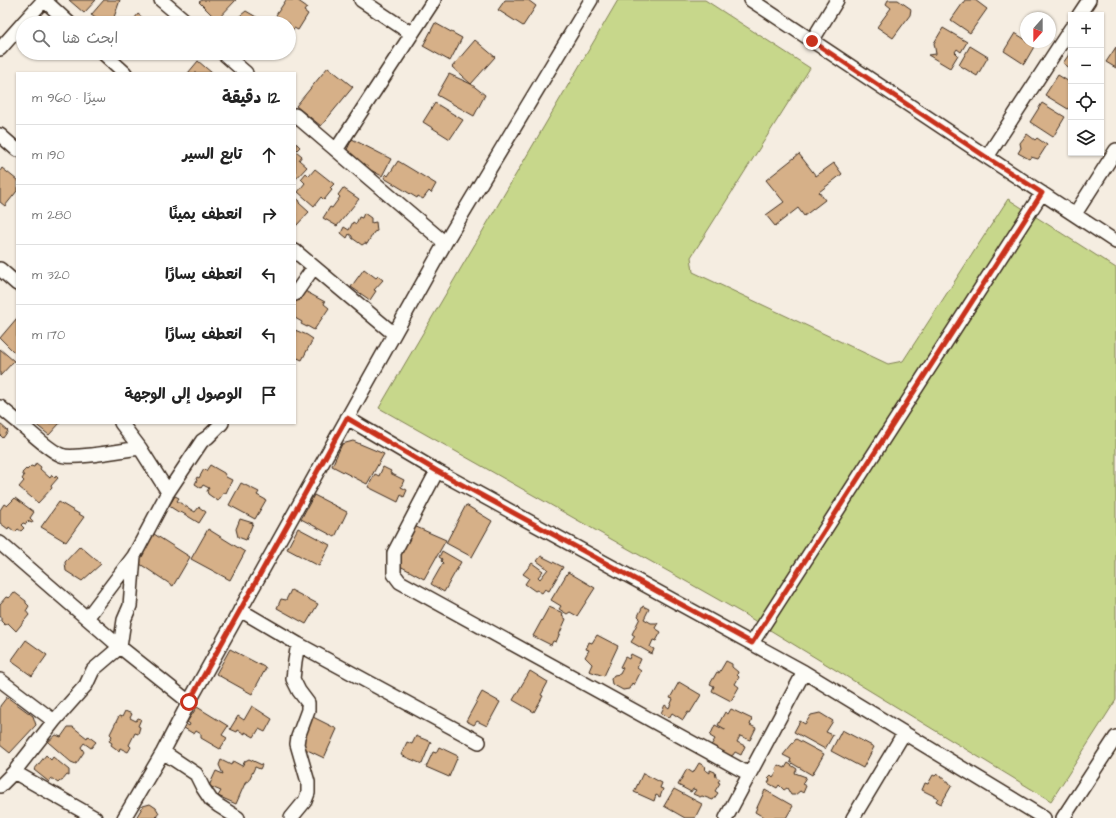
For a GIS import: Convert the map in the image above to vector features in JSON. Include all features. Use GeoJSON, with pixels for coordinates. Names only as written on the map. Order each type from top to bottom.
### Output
{"type":"FeatureCollection","features":[{"type":"Feature","properties":{"kind":"street"},"geometry":{"type":"LineString","coordinates":[[29,16],[44,0],[61,16]]}},
{"type":"Feature","properties":{"kind":"street"},"geometry":{"type":"LineString","coordinates":[[161,0],[180,16]]}},
{"type":"Feature","properties":{"kind":"street"},"geometry":{"type":"LineString","coordinates":[[361,0],[412,34]]}},
{"type":"Feature","properties":{"kind":"street"},"geometry":{"type":"LineString","coordinates":[[336,150],[434,0]]}},
{"type":"Feature","properties":{"kind":"street"},"geometry":{"type":"LineString","coordinates":[[124,818],[163,752],[189,702],[445,243],[591,0]]}},
{"type":"Feature","properties":{"kind":"street"},"geometry":{"type":"LineString","coordinates":[[751,0],[1116,242]]}},
{"type":"Feature","properties":{"kind":"street"},"geometry":{"type":"LineString","coordinates":[[812,41],[837,0]]}},
{"type":"Feature","properties":{"kind":"street"},"geometry":{"type":"LineString","coordinates":[[1081,12],[1089,0]]}},
{"type":"Feature","properties":{"kind":"street"},"geometry":{"type":"LineString","coordinates":[[0,49],[16,31]]}},
{"type":"Feature","properties":{"kind":"street"},"geometry":{"type":"LineString","coordinates":[[986,157],[1068,33]]}},
{"type":"Feature","properties":{"kind":"street"},"geometry":{"type":"LineString","coordinates":[[111,60],[124,72]]}},
{"type":"Feature","properties":{"kind":"street"},"geometry":{"type":"LineString","coordinates":[[231,60],[245,72]]}},
{"type":"Feature","properties":{"kind":"street"},"geometry":{"type":"LineString","coordinates":[[296,116],[445,243]]}},
{"type":"Feature","properties":{"kind":"street"},"geometry":{"type":"LineString","coordinates":[[0,135],[16,149]]}},
{"type":"Feature","properties":{"kind":"street"},"geometry":{"type":"LineString","coordinates":[[1075,214],[1116,150]]}},
{"type":"Feature","properties":{"kind":"street"},"geometry":{"type":"LineString","coordinates":[[752,643],[1042,193]]}},
{"type":"Feature","properties":{"kind":"street"},"geometry":{"type":"LineString","coordinates":[[296,252],[394,334]]}},
{"type":"Feature","properties":{"kind":"street"},"geometry":{"type":"LineString","coordinates":[[296,293],[314,267]]}},
{"type":"Feature","properties":{"kind":"street"},"geometry":{"type":"LineString","coordinates":[[0,269],[16,283]]}},
{"type":"Feature","properties":{"kind":"street"},"geometry":{"type":"LineString","coordinates":[[0,407],[16,420]]}},
{"type":"Feature","properties":{"kind":"street"},"geometry":{"type":"LineString","coordinates":[[347,418],[437,471],[804,672],[1044,818]]}},
{"type":"Feature","properties":{"kind":"street"},"geometry":{"type":"LineString","coordinates":[[20,424],[62,456],[74,457],[140,448]]}},
{"type":"Feature","properties":{"kind":"street"},"geometry":{"type":"LineString","coordinates":[[122,424],[140,448],[168,492]]}},
{"type":"Feature","properties":{"kind":"street"},"geometry":{"type":"LineString","coordinates":[[87,618],[134,556],[168,492],[202,441],[221,424]]}},
{"type":"Feature","properties":{"kind":"street"},"geometry":{"type":"LineString","coordinates":[[437,471],[394,553],[394,574],[400,582],[749,774]]}},
{"type":"Feature","properties":{"kind":"street"},"geometry":{"type":"LineString","coordinates":[[0,543],[120,646],[189,702]]}},
{"type":"Feature","properties":{"kind":"street"},"geometry":{"type":"LineString","coordinates":[[0,786],[14,772],[54,721],[86,686],[93,670],[120,646],[124,620],[130,606],[134,556]]}},
{"type":"Feature","properties":{"kind":"street"},"geometry":{"type":"LineString","coordinates":[[240,610],[298,644],[479,742]]}},
{"type":"Feature","properties":{"kind":"street"},"geometry":{"type":"LineString","coordinates":[[291,818],[305,801],[308,794],[308,782],[297,744],[298,737],[308,710],[308,703],[299,691],[294,678],[298,644]]}},
{"type":"Feature","properties":{"kind":"street"},"geometry":{"type":"LineString","coordinates":[[726,818],[804,672]]}},
{"type":"Feature","properties":{"kind":"street"},"geometry":{"type":"LineString","coordinates":[[0,680],[54,721]]}},
{"type":"Feature","properties":{"kind":"street"},"geometry":{"type":"LineString","coordinates":[[853,818],[904,733]]}},
{"type":"Feature","properties":{"kind":"street"},"geometry":{"type":"LineString","coordinates":[[1063,818],[1116,737]]}},
{"type":"Feature","properties":{"kind":"street"},"geometry":{"type":"LineString","coordinates":[[163,752],[196,774],[211,800],[238,818]]}},
{"type":"Feature","properties":{"kind":"street"},"geometry":{"type":"LineString","coordinates":[[14,772],[95,818]]}},
{"type":"Feature","properties":{"kind":"green space"},"geometry":{"type":"Polygon","coordinates":[[[618,0],[705,0],[810,68],[691,257],[693,272],[888,364],[903,361],[1008,199],[1116,268],[1116,700],[1051,801],[742,613],[379,408],[618,0]]]}},
{"type":"Feature","properties":{"kind":"building"},"geometry":{"type":"Polygon","coordinates":[[[69,0],[96,0],[84,13],[69,0]]]}},
{"type":"Feature","properties":{"kind":"building"},"geometry":{"type":"Polygon","coordinates":[[[104,0],[120,0],[114,16],[91,15],[104,0]]]}},
{"type":"Feature","properties":{"kind":"building"},"geometry":{"type":"Polygon","coordinates":[[[202,0],[236,0],[221,16],[213,16],[199,2],[202,0]]]}},
{"type":"Feature","properties":{"kind":"building"},"geometry":{"type":"Polygon","coordinates":[[[286,0],[297,0],[307,7],[304,11],[308,14],[298,30],[296,29],[296,16],[276,15],[286,0]]]}},
{"type":"Feature","properties":{"kind":"building"},"geometry":{"type":"Polygon","coordinates":[[[505,0],[528,0],[536,6],[523,26],[498,10],[505,0]]]}},
{"type":"Feature","properties":{"kind":"building"},"geometry":{"type":"Polygon","coordinates":[[[888,0],[898,0],[911,9],[910,15],[893,38],[877,27],[891,8],[886,4],[888,0]]]}},
{"type":"Feature","properties":{"kind":"building"},"geometry":{"type":"Polygon","coordinates":[[[965,0],[975,0],[987,9],[970,33],[951,20],[965,0]]]}},
{"type":"Feature","properties":{"kind":"building"},"geometry":{"type":"Polygon","coordinates":[[[246,11],[255,16],[240,16],[246,11]]]}},
{"type":"Feature","properties":{"kind":"building"},"geometry":{"type":"Polygon","coordinates":[[[435,23],[462,38],[450,61],[423,46],[435,23]]]}},
{"type":"Feature","properties":{"kind":"building"},"geometry":{"type":"Polygon","coordinates":[[[943,28],[967,42],[961,52],[957,49],[955,52],[958,55],[950,68],[928,55],[936,54],[934,43],[943,28]]]}},
{"type":"Feature","properties":{"kind":"building"},"geometry":{"type":"Polygon","coordinates":[[[1015,33],[1020,36],[1020,48],[1033,48],[1024,64],[1004,51],[1015,33]]]}},
{"type":"Feature","properties":{"kind":"building"},"geometry":{"type":"Polygon","coordinates":[[[475,40],[495,57],[471,84],[452,67],[475,40]]]}},
{"type":"Feature","properties":{"kind":"building"},"geometry":{"type":"Polygon","coordinates":[[[970,46],[988,57],[977,76],[959,65],[970,46]]]}},
{"type":"Feature","properties":{"kind":"building"},"geometry":{"type":"Polygon","coordinates":[[[1116,47],[1116,68],[1106,62],[1116,47]]]}},
{"type":"Feature","properties":{"kind":"building"},"geometry":{"type":"Polygon","coordinates":[[[1068,56],[1068,67],[1063,63],[1068,56]]]}},
{"type":"Feature","properties":{"kind":"building"},"geometry":{"type":"Polygon","coordinates":[[[198,61],[211,72],[189,72],[198,61]]]}},
{"type":"Feature","properties":{"kind":"building"},"geometry":{"type":"Polygon","coordinates":[[[328,67],[353,87],[321,126],[296,106],[328,67]]]}},
{"type":"Feature","properties":{"kind":"building"},"geometry":{"type":"Polygon","coordinates":[[[449,74],[471,84],[485,95],[474,116],[437,95],[449,74]]]}},
{"type":"Feature","properties":{"kind":"building"},"geometry":{"type":"Polygon","coordinates":[[[1058,75],[1068,81],[1068,109],[1045,95],[1058,75]]]}},
{"type":"Feature","properties":{"kind":"building"},"geometry":{"type":"Polygon","coordinates":[[[435,103],[463,120],[450,139],[423,122],[435,103]]]}},
{"type":"Feature","properties":{"kind":"building"},"geometry":{"type":"Polygon","coordinates":[[[1042,103],[1065,117],[1053,137],[1030,122],[1042,103]]]}},
{"type":"Feature","properties":{"kind":"building"},"geometry":{"type":"Polygon","coordinates":[[[1027,134],[1035,140],[1037,138],[1047,145],[1038,159],[1031,157],[1029,159],[1018,153],[1021,148],[1020,143],[1027,134]]]}},
{"type":"Feature","properties":{"kind":"building"},"geometry":{"type":"Polygon","coordinates":[[[352,139],[391,159],[382,176],[344,156],[352,139]]]}},
{"type":"Feature","properties":{"kind":"building"},"geometry":{"type":"Polygon","coordinates":[[[296,143],[300,147],[296,151],[296,143]]]}},
{"type":"Feature","properties":{"kind":"building"},"geometry":{"type":"Polygon","coordinates":[[[296,151],[302,156],[299,160],[307,167],[296,179],[296,151]]]}},
{"type":"Feature","properties":{"kind":"building"},"geometry":{"type":"Polygon","coordinates":[[[799,154],[816,176],[834,163],[842,174],[819,192],[825,200],[804,216],[798,208],[775,226],[766,215],[784,202],[766,180],[799,154]]]}},
{"type":"Feature","properties":{"kind":"building"},"geometry":{"type":"Polygon","coordinates":[[[398,161],[436,184],[431,193],[429,191],[423,199],[418,196],[417,198],[384,178],[386,174],[388,176],[398,161]]]}},
{"type":"Feature","properties":{"kind":"building"},"geometry":{"type":"Polygon","coordinates":[[[2,168],[16,179],[16,192],[5,206],[0,202],[0,171],[2,168]]]}},
{"type":"Feature","properties":{"kind":"building"},"geometry":{"type":"Polygon","coordinates":[[[315,169],[334,184],[330,188],[332,190],[324,200],[321,197],[314,206],[298,192],[305,183],[301,179],[306,173],[309,176],[315,169]]]}},
{"type":"Feature","properties":{"kind":"building"},"geometry":{"type":"Polygon","coordinates":[[[343,188],[359,199],[337,226],[323,218],[330,207],[332,208],[340,197],[338,195],[343,188]]]}},
{"type":"Feature","properties":{"kind":"building"},"geometry":{"type":"Polygon","coordinates":[[[296,198],[300,201],[299,203],[309,212],[296,226],[296,198]]]}},
{"type":"Feature","properties":{"kind":"building"},"geometry":{"type":"Polygon","coordinates":[[[364,213],[371,218],[371,223],[376,222],[377,231],[374,232],[367,244],[365,243],[362,245],[349,234],[347,238],[341,233],[344,227],[349,230],[353,222],[356,224],[359,217],[362,218],[364,213]]]}},
{"type":"Feature","properties":{"kind":"building"},"geometry":{"type":"Polygon","coordinates":[[[364,269],[376,278],[378,276],[383,280],[374,290],[376,291],[370,300],[351,287],[364,269]]]}},
{"type":"Feature","properties":{"kind":"building"},"geometry":{"type":"Polygon","coordinates":[[[305,291],[325,302],[324,304],[329,308],[314,330],[301,324],[302,322],[296,319],[296,299],[299,300],[301,294],[305,291]]]}},
{"type":"Feature","properties":{"kind":"building"},"geometry":{"type":"Polygon","coordinates":[[[16,319],[16,354],[0,338],[16,319]]]}},
{"type":"Feature","properties":{"kind":"building"},"geometry":{"type":"Polygon","coordinates":[[[296,330],[313,339],[302,360],[296,357],[296,330]]]}},
{"type":"Feature","properties":{"kind":"building"},"geometry":{"type":"Polygon","coordinates":[[[0,349],[14,361],[0,376],[0,349]]]}},
{"type":"Feature","properties":{"kind":"building"},"geometry":{"type":"Polygon","coordinates":[[[0,424],[8,431],[3,438],[0,435],[0,424]]]}},
{"type":"Feature","properties":{"kind":"building"},"geometry":{"type":"Polygon","coordinates":[[[35,424],[59,424],[49,435],[35,424]]]}},
{"type":"Feature","properties":{"kind":"building"},"geometry":{"type":"Polygon","coordinates":[[[353,441],[384,454],[367,484],[332,466],[342,444],[353,441]]]}},
{"type":"Feature","properties":{"kind":"building"},"geometry":{"type":"Polygon","coordinates":[[[36,463],[50,478],[52,475],[55,478],[56,476],[58,478],[51,486],[52,488],[38,503],[19,487],[24,481],[22,479],[24,476],[22,473],[31,466],[34,467],[36,463]]]}},
{"type":"Feature","properties":{"kind":"building"},"geometry":{"type":"Polygon","coordinates":[[[210,465],[224,473],[226,477],[232,480],[226,493],[224,492],[218,501],[208,494],[207,491],[209,488],[203,485],[201,488],[195,484],[197,477],[199,478],[204,469],[206,471],[210,465]]]}},
{"type":"Feature","properties":{"kind":"building"},"geometry":{"type":"Polygon","coordinates":[[[383,467],[391,471],[390,473],[404,480],[401,487],[407,490],[404,497],[401,495],[398,502],[368,487],[375,474],[379,476],[383,467]]]}},
{"type":"Feature","properties":{"kind":"building"},"geometry":{"type":"Polygon","coordinates":[[[241,483],[259,492],[257,495],[266,500],[255,519],[229,505],[241,483]]]}},
{"type":"Feature","properties":{"kind":"building"},"geometry":{"type":"Polygon","coordinates":[[[314,495],[347,512],[335,537],[301,519],[314,495]]]}},
{"type":"Feature","properties":{"kind":"building"},"geometry":{"type":"Polygon","coordinates":[[[175,496],[179,498],[177,501],[195,512],[199,507],[206,512],[199,523],[169,506],[175,496]]]}},
{"type":"Feature","properties":{"kind":"building"},"geometry":{"type":"Polygon","coordinates":[[[15,498],[34,512],[30,518],[33,521],[32,523],[27,521],[26,524],[23,523],[21,525],[24,528],[21,531],[18,529],[15,532],[9,527],[8,529],[0,523],[0,510],[4,504],[7,506],[15,498]]]}},
{"type":"Feature","properties":{"kind":"building"},"geometry":{"type":"Polygon","coordinates":[[[59,502],[84,517],[66,542],[41,527],[59,502]]]}},
{"type":"Feature","properties":{"kind":"building"},"geometry":{"type":"Polygon","coordinates":[[[466,505],[492,521],[472,557],[446,543],[466,505]]]}},
{"type":"Feature","properties":{"kind":"building"},"geometry":{"type":"Polygon","coordinates":[[[240,519],[253,523],[246,540],[238,537],[236,529],[240,519]]]}},
{"type":"Feature","properties":{"kind":"building"},"geometry":{"type":"Polygon","coordinates":[[[414,526],[446,540],[424,579],[400,566],[397,559],[414,526]]]}},
{"type":"Feature","properties":{"kind":"building"},"geometry":{"type":"Polygon","coordinates":[[[298,528],[330,545],[319,566],[287,549],[298,528]]]}},
{"type":"Feature","properties":{"kind":"building"},"geometry":{"type":"Polygon","coordinates":[[[208,529],[245,552],[230,580],[191,559],[208,529]]]}},
{"type":"Feature","properties":{"kind":"building"},"geometry":{"type":"Polygon","coordinates":[[[154,534],[190,557],[173,586],[137,562],[154,534]]]}},
{"type":"Feature","properties":{"kind":"building"},"geometry":{"type":"Polygon","coordinates":[[[80,546],[101,564],[82,581],[66,571],[65,562],[80,546]]]}},
{"type":"Feature","properties":{"kind":"building"},"geometry":{"type":"Polygon","coordinates":[[[442,551],[461,562],[444,592],[431,584],[443,563],[441,561],[442,559],[439,557],[442,551]]]}},
{"type":"Feature","properties":{"kind":"building"},"geometry":{"type":"Polygon","coordinates":[[[541,556],[563,567],[549,591],[545,589],[542,593],[537,590],[535,591],[525,584],[529,578],[523,574],[532,563],[543,571],[538,577],[540,579],[548,569],[537,561],[541,556]]]}},
{"type":"Feature","properties":{"kind":"building"},"geometry":{"type":"Polygon","coordinates":[[[568,572],[595,588],[577,616],[570,612],[567,614],[559,609],[561,606],[551,600],[568,572]]]}},
{"type":"Feature","properties":{"kind":"building"},"geometry":{"type":"Polygon","coordinates":[[[291,590],[318,604],[306,624],[277,608],[281,599],[286,600],[291,590]]]}},
{"type":"Feature","properties":{"kind":"building"},"geometry":{"type":"Polygon","coordinates":[[[14,592],[26,601],[29,606],[26,611],[29,615],[16,631],[8,623],[5,625],[1,621],[0,616],[0,604],[6,597],[9,598],[14,592]]]}},
{"type":"Feature","properties":{"kind":"building"},"geometry":{"type":"Polygon","coordinates":[[[643,606],[649,609],[644,619],[651,623],[658,623],[655,628],[661,632],[656,641],[653,640],[650,647],[654,649],[652,654],[631,642],[635,636],[632,634],[640,618],[638,616],[643,606]]]}},
{"type":"Feature","properties":{"kind":"building"},"geometry":{"type":"Polygon","coordinates":[[[549,607],[563,613],[562,616],[566,619],[556,642],[553,641],[551,645],[533,636],[549,607]]]}},
{"type":"Feature","properties":{"kind":"building"},"geometry":{"type":"Polygon","coordinates":[[[597,635],[618,646],[604,676],[589,671],[592,664],[585,657],[589,650],[586,649],[589,642],[592,643],[597,635]]]}},
{"type":"Feature","properties":{"kind":"building"},"geometry":{"type":"Polygon","coordinates":[[[26,640],[47,655],[32,676],[11,661],[26,640]]]}},
{"type":"Feature","properties":{"kind":"building"},"geometry":{"type":"Polygon","coordinates":[[[230,649],[266,668],[252,694],[216,674],[230,649]]]}},
{"type":"Feature","properties":{"kind":"building"},"geometry":{"type":"Polygon","coordinates":[[[631,654],[641,659],[637,668],[641,671],[634,685],[632,683],[629,689],[623,690],[612,684],[611,679],[614,675],[620,674],[623,668],[620,667],[625,657],[629,659],[631,654]]]}},
{"type":"Feature","properties":{"kind":"building"},"geometry":{"type":"Polygon","coordinates":[[[726,661],[732,664],[732,667],[738,672],[737,675],[739,677],[735,684],[739,687],[731,701],[712,691],[714,686],[710,684],[726,661]]]}},
{"type":"Feature","properties":{"kind":"building"},"geometry":{"type":"Polygon","coordinates":[[[530,671],[548,682],[541,695],[543,696],[534,712],[513,700],[530,671]]]}},
{"type":"Feature","properties":{"kind":"building"},"geometry":{"type":"Polygon","coordinates":[[[679,682],[701,695],[690,713],[688,712],[683,720],[672,713],[669,718],[661,713],[665,705],[669,708],[673,699],[670,698],[679,682]]]}},
{"type":"Feature","properties":{"kind":"building"},"geometry":{"type":"Polygon","coordinates":[[[482,692],[500,702],[487,726],[477,721],[474,725],[466,721],[482,692]]]}},
{"type":"Feature","properties":{"kind":"building"},"geometry":{"type":"Polygon","coordinates":[[[7,697],[33,716],[36,725],[10,753],[0,745],[0,706],[7,697]]]}},
{"type":"Feature","properties":{"kind":"building"},"geometry":{"type":"Polygon","coordinates":[[[252,706],[272,719],[265,732],[259,729],[254,737],[245,732],[245,734],[238,730],[237,732],[230,729],[238,716],[244,720],[252,706]]]}},
{"type":"Feature","properties":{"kind":"building"},"geometry":{"type":"Polygon","coordinates":[[[197,707],[228,726],[222,735],[227,738],[220,749],[201,738],[201,734],[196,731],[194,734],[184,728],[186,724],[189,726],[190,724],[187,722],[197,707]]]}},
{"type":"Feature","properties":{"kind":"building"},"geometry":{"type":"Polygon","coordinates":[[[731,709],[752,719],[750,725],[756,728],[750,740],[740,736],[737,742],[745,746],[741,755],[735,752],[730,756],[710,747],[715,739],[710,736],[715,725],[725,730],[718,725],[725,712],[728,714],[731,709]]]}},
{"type":"Feature","properties":{"kind":"building"},"geometry":{"type":"Polygon","coordinates":[[[125,711],[132,714],[130,718],[136,721],[138,718],[141,719],[138,726],[140,727],[138,734],[135,733],[129,745],[131,747],[128,752],[120,748],[119,751],[111,745],[112,743],[109,741],[112,736],[110,734],[119,716],[122,717],[125,711]]]}},
{"type":"Feature","properties":{"kind":"building"},"geometry":{"type":"Polygon","coordinates":[[[820,713],[833,721],[826,732],[833,735],[825,749],[794,732],[800,721],[805,724],[811,715],[820,713]]]}},
{"type":"Feature","properties":{"kind":"building"},"geometry":{"type":"Polygon","coordinates":[[[313,717],[337,729],[324,758],[299,746],[313,717]]]}},
{"type":"Feature","properties":{"kind":"building"},"geometry":{"type":"Polygon","coordinates":[[[68,727],[73,727],[87,738],[88,736],[96,742],[91,748],[84,743],[81,747],[84,752],[76,764],[71,762],[48,742],[56,735],[61,737],[68,727]]]}},
{"type":"Feature","properties":{"kind":"building"},"geometry":{"type":"Polygon","coordinates":[[[842,730],[874,747],[863,768],[831,751],[842,730]]]}},
{"type":"Feature","properties":{"kind":"building"},"geometry":{"type":"Polygon","coordinates":[[[416,736],[431,742],[422,764],[401,755],[407,742],[412,744],[416,736]]]}},
{"type":"Feature","properties":{"kind":"building"},"geometry":{"type":"Polygon","coordinates":[[[796,739],[824,754],[812,775],[790,762],[791,759],[783,755],[796,739]]]}},
{"type":"Feature","properties":{"kind":"building"},"geometry":{"type":"Polygon","coordinates":[[[439,747],[458,756],[449,777],[426,767],[433,752],[436,753],[439,747]]]}},
{"type":"Feature","properties":{"kind":"building"},"geometry":{"type":"Polygon","coordinates":[[[46,755],[51,760],[53,757],[69,770],[69,776],[67,775],[58,783],[51,778],[49,782],[34,770],[46,755]]]}},
{"type":"Feature","properties":{"kind":"building"},"geometry":{"type":"Polygon","coordinates":[[[249,759],[262,765],[260,769],[255,767],[248,782],[246,781],[236,804],[218,796],[221,791],[209,786],[216,771],[223,774],[219,765],[221,760],[231,765],[233,761],[242,766],[245,761],[249,759]]]}},
{"type":"Feature","properties":{"kind":"building"},"geometry":{"type":"Polygon","coordinates":[[[699,763],[706,767],[704,769],[710,773],[710,770],[715,772],[716,777],[720,779],[718,782],[720,783],[715,791],[718,793],[713,800],[693,794],[696,790],[693,789],[691,792],[678,785],[687,769],[693,773],[699,763]]]}},
{"type":"Feature","properties":{"kind":"building"},"geometry":{"type":"Polygon","coordinates":[[[788,763],[797,769],[795,773],[806,777],[802,784],[806,786],[803,793],[800,791],[795,795],[791,795],[787,788],[784,790],[779,785],[777,788],[768,783],[770,780],[768,778],[771,775],[773,777],[777,771],[776,769],[778,765],[785,768],[788,763]]]}},
{"type":"Feature","properties":{"kind":"building"},"geometry":{"type":"Polygon","coordinates":[[[643,773],[662,783],[660,788],[663,789],[660,797],[656,795],[654,801],[634,792],[643,773]]]}},
{"type":"Feature","properties":{"kind":"building"},"geometry":{"type":"Polygon","coordinates":[[[937,774],[952,785],[941,804],[936,801],[938,798],[922,790],[925,783],[928,784],[933,775],[935,776],[937,774]]]}},
{"type":"Feature","properties":{"kind":"building"},"geometry":{"type":"Polygon","coordinates":[[[674,789],[702,804],[695,818],[685,818],[664,806],[674,789]]]}},
{"type":"Feature","properties":{"kind":"building"},"geometry":{"type":"Polygon","coordinates":[[[765,790],[793,806],[786,818],[765,818],[755,812],[765,790]]]}},
{"type":"Feature","properties":{"kind":"building"},"geometry":{"type":"Polygon","coordinates":[[[150,804],[156,808],[159,813],[156,817],[159,818],[136,818],[143,806],[150,804]]]}},
{"type":"Feature","properties":{"kind":"route"},"geometry":{"type":"LineString","coordinates":[[189,702],[347,418],[437,471],[752,643],[1042,193],[812,41]]}}]}
